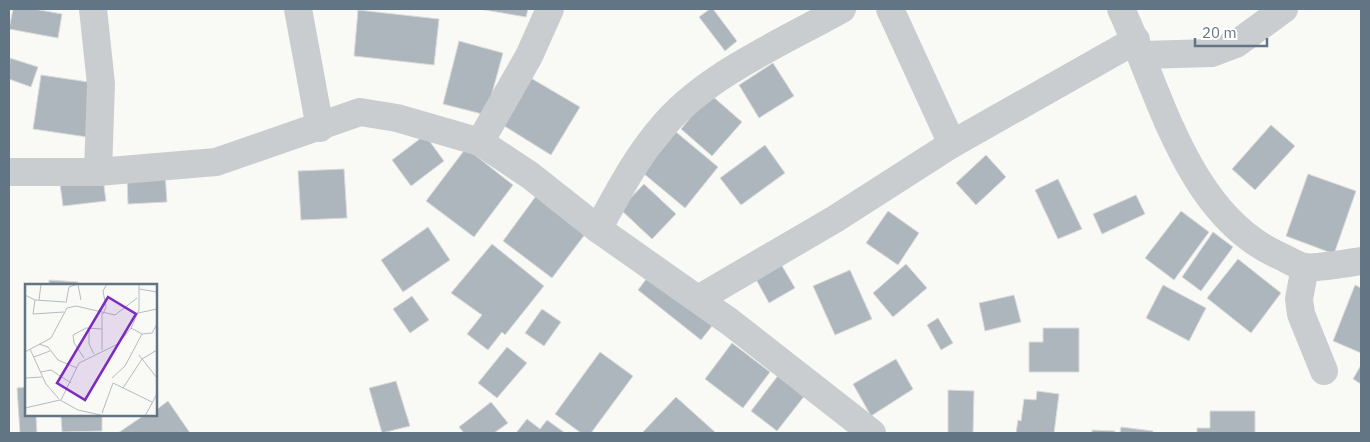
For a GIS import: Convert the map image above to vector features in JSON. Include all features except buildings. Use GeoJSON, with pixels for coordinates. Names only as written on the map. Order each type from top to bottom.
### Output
{"type":"FeatureCollection","features":[{"type":"Feature","properties":{"kind":"street"},"geometry":{"type":"LineString","coordinates":[[94,9],[101,84],[98,172]]}},
{"type":"Feature","properties":{"kind":"street"},"geometry":{"type":"LineString","coordinates":[[298,9],[320,128]]}},
{"type":"Feature","properties":{"kind":"street"},"geometry":{"type":"LineString","coordinates":[[480,142],[529,56],[550,9]]}},
{"type":"Feature","properties":{"kind":"street"},"geometry":{"type":"LineString","coordinates":[[598,229],[630,170],[659,130],[686,103],[713,82],[842,9]]}},
{"type":"Feature","properties":{"kind":"street"},"geometry":{"type":"LineString","coordinates":[[890,9],[952,144]]}},
{"type":"Feature","properties":{"kind":"street"},"geometry":{"type":"LineString","coordinates":[[1121,9],[1139,48],[1164,116],[1191,166],[1212,199],[1242,234],[1266,250],[1305,267],[1361,261]]}},
{"type":"Feature","properties":{"kind":"street"},"geometry":{"type":"LineString","coordinates":[[698,299],[835,219],[952,144],[1139,48],[1212,54],[1236,44],[1284,9]]}},
{"type":"Feature","properties":{"kind":"street"},"geometry":{"type":"LineString","coordinates":[[9,172],[98,172],[216,162],[320,128],[360,112],[397,118],[480,142],[531,176],[598,229],[698,299],[872,433]]}},
{"type":"Feature","properties":{"kind":"street"},"geometry":{"type":"LineString","coordinates":[[1305,267],[1299,299],[1301,314],[1324,370]]}}]}
